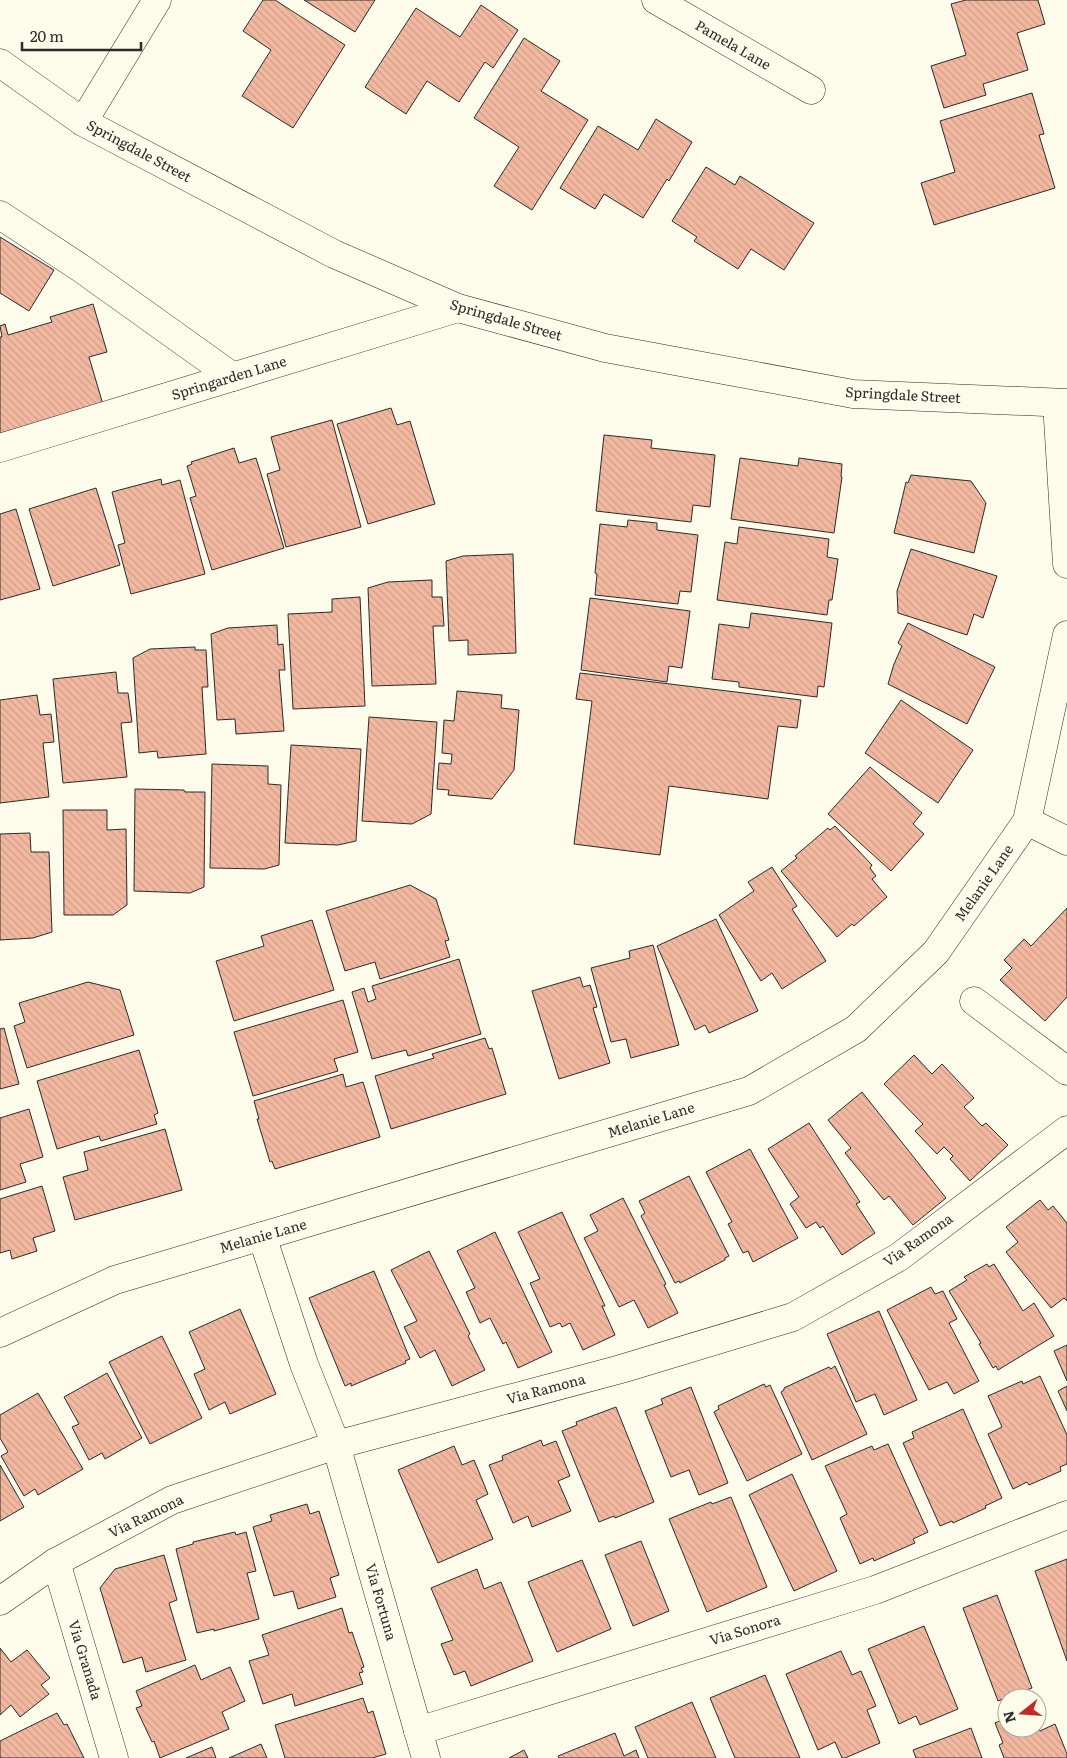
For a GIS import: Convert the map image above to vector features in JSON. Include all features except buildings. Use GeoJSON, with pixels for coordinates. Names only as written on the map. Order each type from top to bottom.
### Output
{"type":"FeatureCollection","features":[{"type":"Feature","properties":{"kind":"street"},"geometry":{"type":"LineString","coordinates":[[83,122],[157,0]]}},
{"type":"Feature","properties":{"kind":"street","name":"Pamela Lane"},"geometry":{"type":"LineString","coordinates":[[656,0],[811,90]]}},
{"type":"Feature","properties":{"kind":"street","name":"Springdale Street"},"geometry":{"type":"LineString","coordinates":[[0,63],[83,122],[334,254],[458,308],[605,348],[853,394],[1062,403]]}},
{"type":"Feature","properties":{"kind":"street"},"geometry":{"type":"LineString","coordinates":[[0,215],[82,269],[233,376]]}},
{"type":"Feature","properties":{"kind":"street","name":"Springarden Lane"},"geometry":{"type":"LineString","coordinates":[[0,448],[458,308]]}},
{"type":"Feature","properties":{"kind":"street"},"geometry":{"type":"LineString","coordinates":[[1062,403],[1067,564]]}},
{"type":"Feature","properties":{"kind":"street","name":"Melanie Lane"},"geometry":{"type":"LineString","coordinates":[[0,1333],[115,1280],[749,1091],[856,1029],[936,952],[1027,821],[1067,635]]}},
{"type":"Feature","properties":{"kind":"street"},"geometry":{"type":"LineString","coordinates":[[1027,821],[1067,841]]}},
{"type":"Feature","properties":{"kind":"street"},"geometry":{"type":"LineString","coordinates":[[974,1001],[1067,1071]]}},
{"type":"Feature","properties":{"kind":"street","name":"Via Ramona"},"geometry":{"type":"LineString","coordinates":[[0,1601],[56,1562],[172,1500],[336,1445],[622,1369],[793,1317],[898,1257],[1067,1130]]}},
{"type":"Feature","properties":{"kind":"street","name":"Via Fortuna"},"geometry":{"type":"LineString","coordinates":[[262,1236],[304,1364],[336,1445],[426,1758]]}},
{"type":"Feature","properties":{"kind":"street","name":"Via Sonora"},"geometry":{"type":"LineString","coordinates":[[418,1731],[875,1590],[1067,1515]]}},
{"type":"Feature","properties":{"kind":"street","name":"Via Granada"},"geometry":{"type":"LineString","coordinates":[[56,1562],[114,1758]]}}]}
